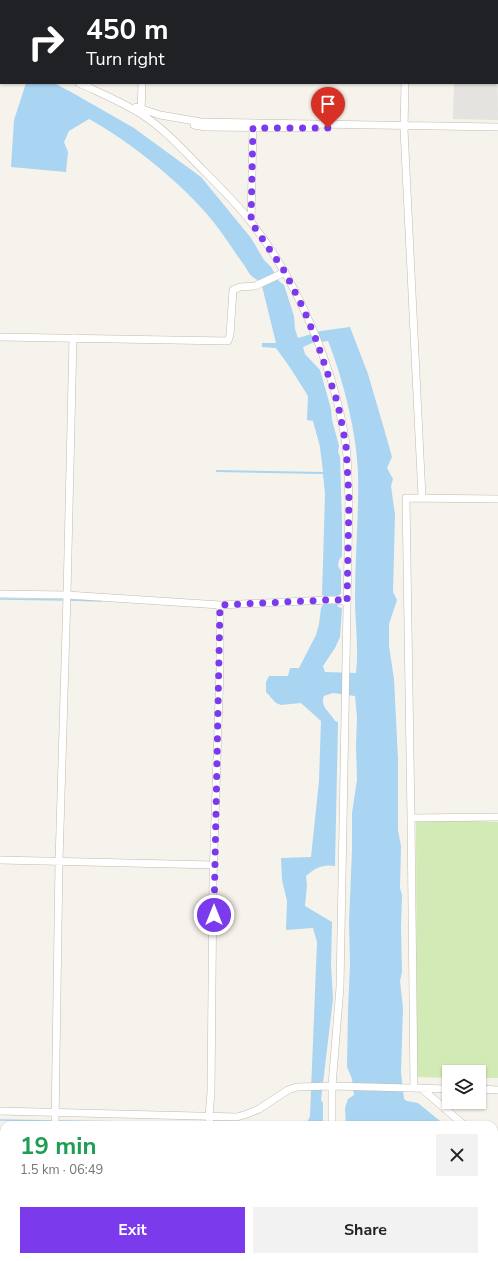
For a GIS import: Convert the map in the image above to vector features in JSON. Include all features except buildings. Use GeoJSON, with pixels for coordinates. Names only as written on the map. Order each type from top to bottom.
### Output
{"type":"FeatureCollection","features":[{"type":"Feature","properties":{"kind":"street"},"geometry":{"type":"LineString","coordinates":[[81,84],[141,111],[175,122],[206,127],[498,127]]}},
{"type":"Feature","properties":{"kind":"street"},"geometry":{"type":"LineString","coordinates":[[92,84],[141,111],[168,134],[228,194],[251,222],[304,310],[314,332],[333,387],[346,445],[349,499],[340,987],[332,1086],[332,1121]]}},
{"type":"Feature","properties":{"kind":"street"},"geometry":{"type":"LineString","coordinates":[[141,111],[142,84]]}},
{"type":"Feature","properties":{"kind":"street"},"geometry":{"type":"LineString","coordinates":[[405,84],[404,127],[422,497]]}},
{"type":"Feature","properties":{"kind":"street"},"geometry":{"type":"LineString","coordinates":[[141,111],[201,122],[498,131]]}},
{"type":"Feature","properties":{"kind":"street"},"geometry":{"type":"LineString","coordinates":[[251,222],[253,128]]}},
{"type":"Feature","properties":{"kind":"street"},"geometry":{"type":"LineString","coordinates":[[0,337],[228,340],[230,335],[233,290],[240,287],[259,285],[282,274]]}},
{"type":"Feature","properties":{"kind":"street"},"geometry":{"type":"LineString","coordinates":[[55,1121],[59,862],[67,598],[72,338]]}},
{"type":"Feature","properties":{"kind":"street"},"geometry":{"type":"LineString","coordinates":[[459,1121],[418,1088],[411,818],[406,498],[498,499]]}},
{"type":"Feature","properties":{"kind":"street"},"geometry":{"type":"LineString","coordinates":[[0,594],[220,605],[327,600],[347,602]]}},
{"type":"Feature","properties":{"kind":"street"},"geometry":{"type":"LineString","coordinates":[[210,1121],[220,605]]}},
{"type":"Feature","properties":{"kind":"street"},"geometry":{"type":"LineString","coordinates":[[411,818],[498,817]]}},
{"type":"Feature","properties":{"kind":"street"},"geometry":{"type":"LineString","coordinates":[[0,860],[214,865]]}},
{"type":"Feature","properties":{"kind":"street"},"geometry":{"type":"LineString","coordinates":[[0,1111],[237,1117],[260,1109],[288,1090],[309,1086],[442,1089]]}},
{"type":"Feature","properties":{"kind":"street"},"geometry":{"type":"LineString","coordinates":[[486,1089],[498,1090]]}},
{"type":"Feature","properties":{"kind":"street"},"geometry":{"type":"LineString","coordinates":[[329,1261],[341,1261]]}},
{"type":"Feature","properties":{"kind":"green space"},"geometry":{"type":"Polygon","coordinates":[[[416,819],[498,822],[498,1078],[486,1078],[486,1065],[442,1065],[442,1078],[417,1077],[416,819]]]}},
{"type":"Feature","properties":{"kind":"shaded area"},"geometry":{"type":"Polygon","coordinates":[[[454,84],[498,84],[498,120],[453,119],[454,84]]]}},
{"type":"Feature","properties":{"kind":"water"},"geometry":{"type":"Polygon","coordinates":[[[26,84],[56,84],[134,128],[201,177],[251,238],[264,260],[271,267],[279,281],[284,285],[294,316],[295,329],[298,338],[321,331],[350,327],[368,374],[392,457],[387,468],[393,479],[391,486],[395,515],[393,592],[397,600],[389,624],[389,646],[394,679],[398,759],[398,830],[401,846],[400,888],[402,895],[402,972],[400,981],[403,1008],[401,1072],[404,1099],[418,1103],[440,1121],[346,1121],[345,1108],[348,1099],[354,1095],[352,1079],[347,1067],[352,813],[357,780],[357,717],[355,696],[333,693],[324,696],[323,703],[335,721],[338,722],[335,866],[319,867],[306,876],[307,885],[305,906],[332,922],[331,965],[333,999],[321,1100],[323,1103],[323,1121],[308,1121],[310,1116],[317,942],[313,928],[286,930],[287,901],[282,880],[281,858],[311,857],[319,781],[321,721],[301,703],[281,705],[276,703],[266,692],[266,682],[269,676],[288,676],[290,668],[299,668],[316,635],[321,608],[327,597],[322,595],[325,494],[323,474],[216,472],[216,470],[323,472],[320,447],[313,421],[307,420],[308,396],[276,348],[262,347],[262,343],[276,343],[262,286],[248,272],[227,240],[211,220],[181,187],[136,149],[89,119],[69,131],[64,142],[68,152],[66,172],[11,167],[14,120],[26,84]],[[328,341],[312,343],[303,347],[305,354],[320,370],[331,409],[340,457],[342,556],[339,560],[338,566],[341,571],[341,594],[337,596],[338,607],[342,608],[340,637],[335,648],[323,666],[325,672],[356,673],[357,645],[355,598],[358,474],[352,424],[339,372],[328,341]]]}},
{"type":"Feature","properties":{"kind":"waterway"},"geometry":{"type":"LineString","coordinates":[[0,599],[65,600]]}},
{"type":"Feature","properties":{"kind":"waterway"},"geometry":{"type":"LineString","coordinates":[[69,600],[101,601]]}},
{"type":"Feature","properties":{"kind":"waterway"},"geometry":{"type":"LineString","coordinates":[[311,604],[319,604]]}},
{"type":"Feature","properties":{"kind":"waterway"},"geometry":{"type":"LineString","coordinates":[[0,1120],[52,1121]]}},
{"type":"Feature","properties":{"kind":"route"},"geometry":{"type":"LineString","coordinates":[[214,915],[220,668],[220,605],[327,600],[347,602],[349,499],[346,445],[338,404],[317,342],[304,310],[285,272],[251,222],[253,128],[328,128]]}}]}
